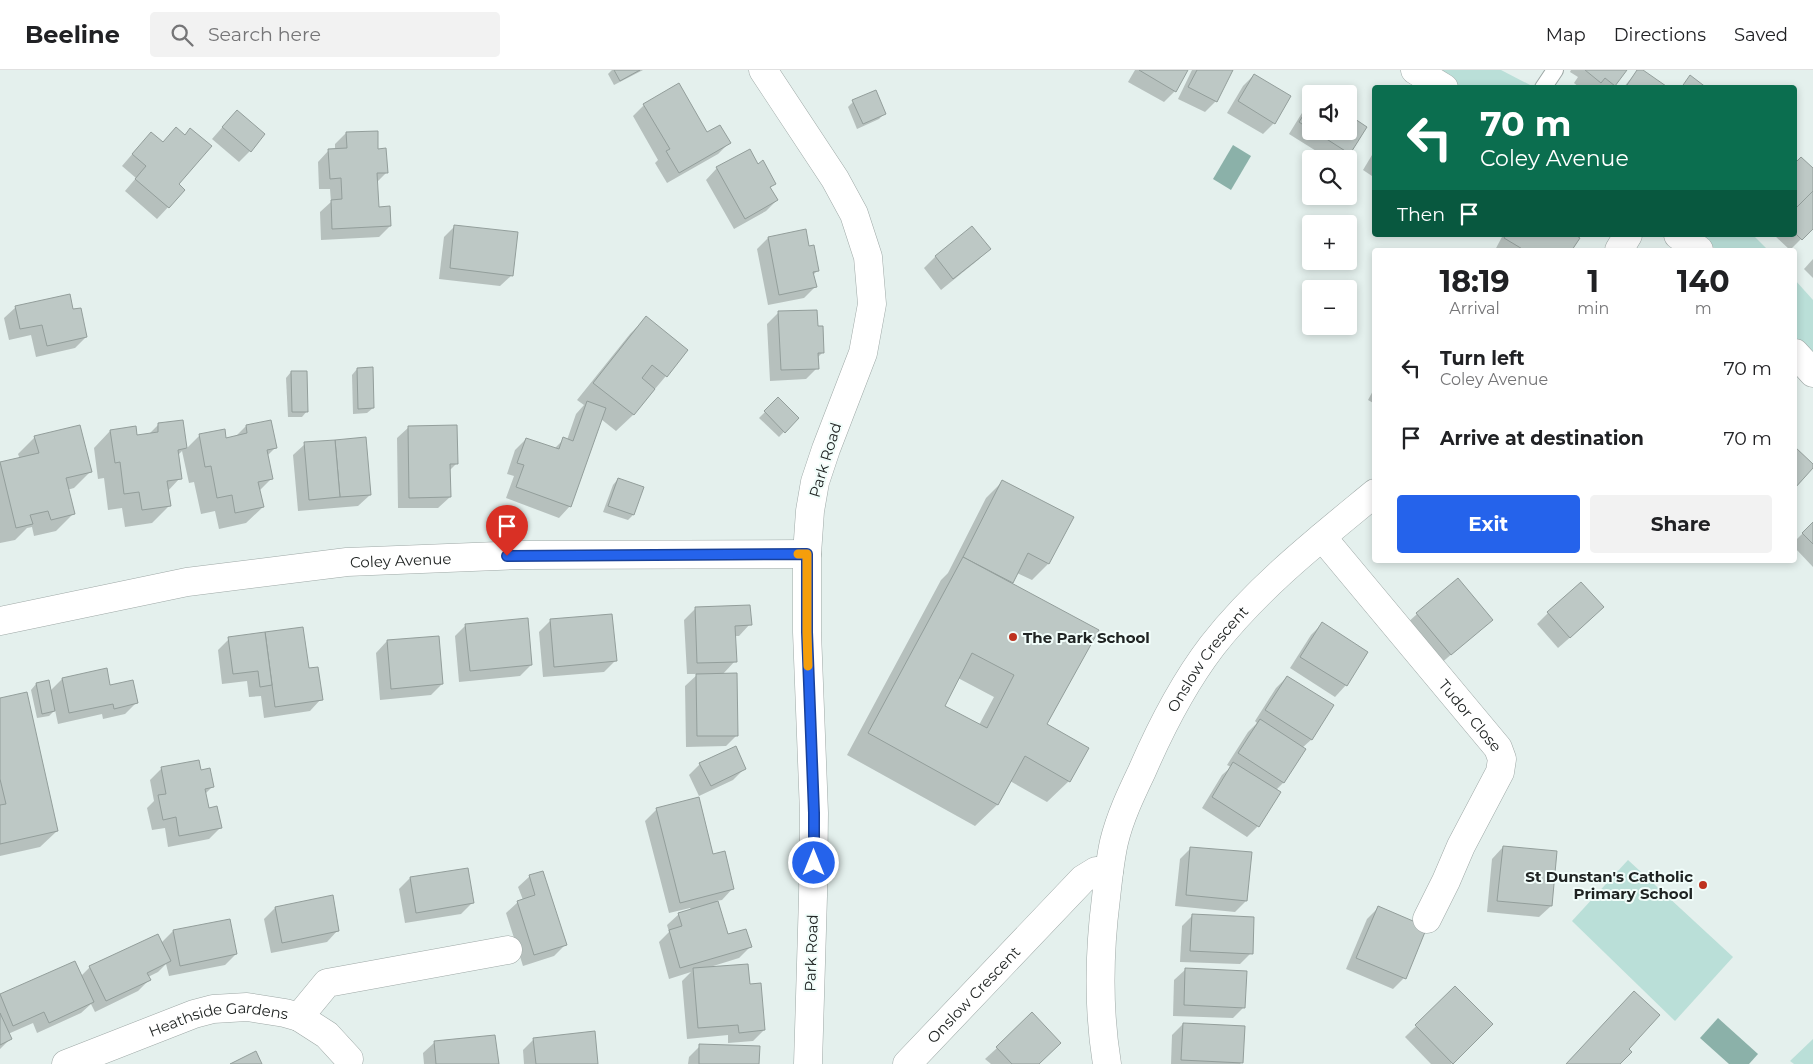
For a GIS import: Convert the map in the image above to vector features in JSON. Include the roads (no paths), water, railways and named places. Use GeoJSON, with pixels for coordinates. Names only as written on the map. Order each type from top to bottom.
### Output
{"type":"FeatureCollection","features":[{"type":"Feature","properties":{"kind":"street","name":"Park Road"},"geometry":{"type":"LineString","coordinates":[[763,70],[835,179],[854,214],[868,257],[872,304],[863,353],[826,449],[815,482],[810,511],[807,554],[807,632],[814,813],[808,1064]]}},
{"type":"Feature","properties":{"kind":"street"},"geometry":{"type":"LineString","coordinates":[[1415,70],[1439,85]]}},
{"type":"Feature","properties":{"kind":"street"},"geometry":{"type":"LineString","coordinates":[[1619,248],[1627,237]]}},
{"type":"Feature","properties":{"kind":"street"},"geometry":{"type":"LineString","coordinates":[[1681,237],[1696,248]]}},
{"type":"Feature","properties":{"kind":"street"},"geometry":{"type":"LineString","coordinates":[[1797,355],[1813,373]]}},
{"type":"Feature","properties":{"kind":"street","name":"Onslow Crescent"},"geometry":{"type":"LineString","coordinates":[[1107,1064],[1103,1044],[1100,965],[1101,938],[1114,842],[1132,793],[1172,708],[1192,674],[1213,645],[1260,594],[1322,537],[1372,495]]}},
{"type":"Feature","properties":{"kind":"street","name":"Tudor Close"},"geometry":{"type":"LineString","coordinates":[[1322,537],[1498,748],[1502,759],[1500,772],[1493,789],[1461,846],[1427,919]]}},
{"type":"Feature","properties":{"kind":"street","name":"Coley Avenue"},"geometry":{"type":"LineString","coordinates":[[0,621],[187,582],[347,562],[523,555],[807,554]]}},
{"type":"Feature","properties":{"kind":"street","name":"Onslow Crescent"},"geometry":{"type":"LineString","coordinates":[[907,1064],[1083,879],[1096,871],[1109,872]]}},
{"type":"Feature","properties":{"kind":"street","name":"Heathside Gardens"},"geometry":{"type":"LineString","coordinates":[[66,1064],[194,1014],[247,1007],[299,1017],[327,983],[508,950]]}},
{"type":"Feature","properties":{"kind":"street"},"geometry":{"type":"LineString","coordinates":[[299,1017],[327,1035],[349,1059]]}},
{"type":"Feature","properties":{"kind":"lane"},"geometry":{"type":"LineString","coordinates":[[1545,85],[1555,70]]}},
{"type":"Feature","properties":{"kind":"place","name":"The Park School"},"geometry":{"type":"Point","coordinates":[1013,637]}},
{"type":"Feature","properties":{"kind":"place","name":"St Dunstan's Catholic Primary School"},"geometry":{"type":"Point","coordinates":[1703,885]}}]}
